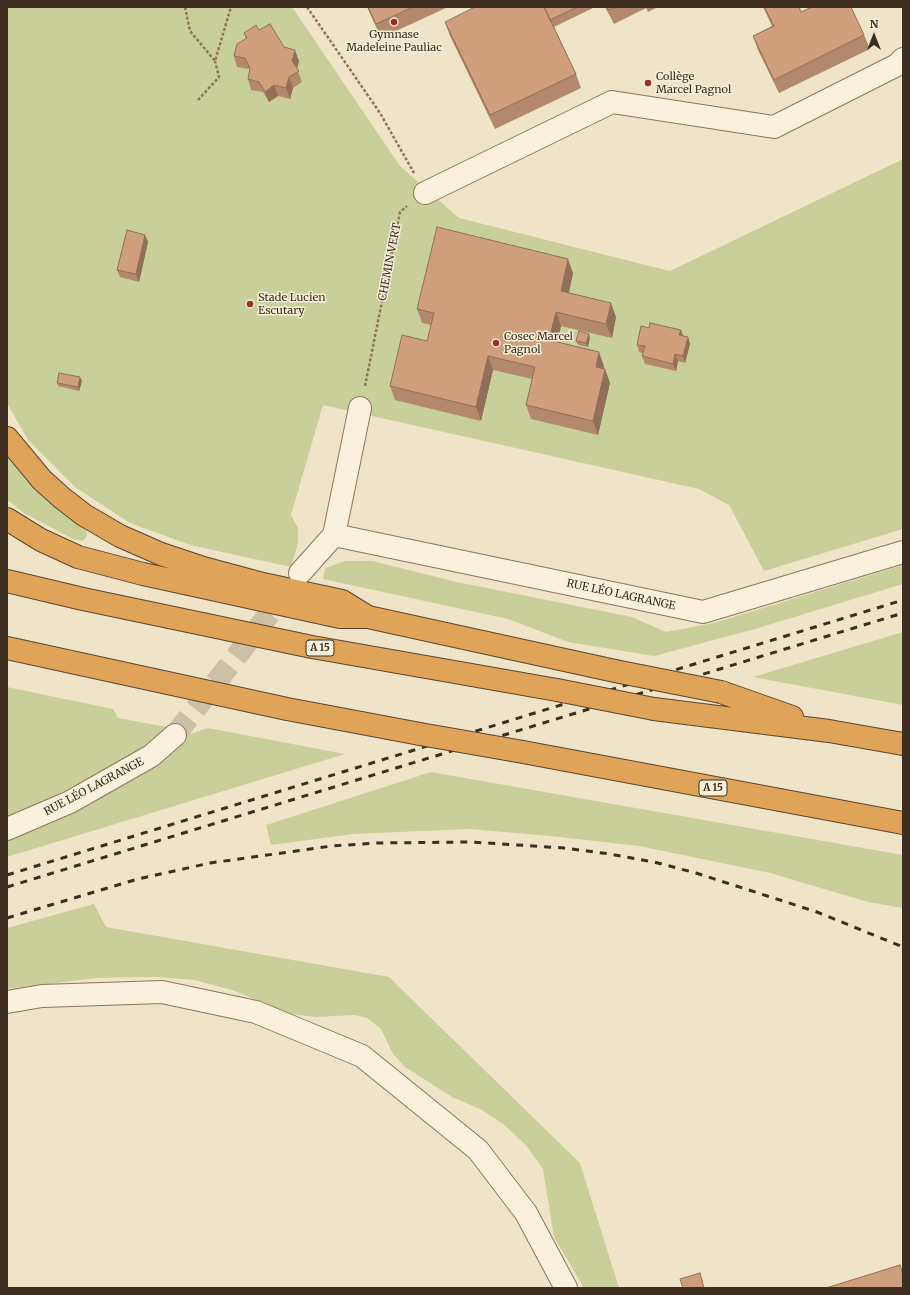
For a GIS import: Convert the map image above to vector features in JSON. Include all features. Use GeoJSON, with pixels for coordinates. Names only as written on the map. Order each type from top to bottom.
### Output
{"type":"FeatureCollection","features":[{"type":"Feature","properties":{"kind":"highway"},"geometry":{"type":"LineString","coordinates":[[7,438],[37,475],[62,498],[84,515],[120,536],[161,554],[200,567],[263,584],[342,601],[368,617]]}},
{"type":"Feature","properties":{"kind":"highway"},"geometry":{"type":"LineString","coordinates":[[7,519],[41,540],[78,557],[143,574],[340,617],[368,617],[615,671],[721,692],[828,731]]}},
{"type":"Feature","properties":{"kind":"highway","name":"A 15"},"geometry":{"type":"LineString","coordinates":[[7,581],[83,599],[312,647],[557,690],[654,709],[828,731],[903,744]]}},
{"type":"Feature","properties":{"kind":"highway","name":"A 15"},"geometry":{"type":"LineString","coordinates":[[7,648],[287,709],[903,823]]}},
{"type":"Feature","properties":{"kind":"street"},"geometry":{"type":"LineString","coordinates":[[425,193],[612,102],[774,127],[897,65],[903,59]]}},
{"type":"Feature","properties":{"kind":"street"},"geometry":{"type":"LineString","coordinates":[[300,573],[334,535],[360,408]]}},
{"type":"Feature","properties":{"kind":"street","name":"RUE LÉO LAGRANGE"},"geometry":{"type":"LineString","coordinates":[[334,535],[703,612],[903,552]]}},
{"type":"Feature","properties":{"kind":"street","name":"RUE LÉO LAGRANGE"},"geometry":{"type":"LineString","coordinates":[[7,829],[70,802],[151,756],[175,735]]}},
{"type":"Feature","properties":{"kind":"street"},"geometry":{"type":"LineString","coordinates":[[7,1002],[42,996],[162,992],[256,1012],[362,1056],[478,1150],[526,1213],[566,1288]]}},
{"type":"Feature","properties":{"kind":"path"},"geometry":{"type":"LineString","coordinates":[[185,7],[190,31],[215,61],[219,76],[198,100]]}},
{"type":"Feature","properties":{"kind":"path"},"geometry":{"type":"LineString","coordinates":[[215,61],[231,7]]}},
{"type":"Feature","properties":{"kind":"path"},"geometry":{"type":"LineString","coordinates":[[307,7],[380,113],[425,193]]}},
{"type":"Feature","properties":{"kind":"path","name":"CHEMIN VERT"},"geometry":{"type":"LineString","coordinates":[[360,408],[400,212],[425,193]]}},
{"type":"Feature","properties":{"kind":"green space"},"geometry":{"type":"Polygon","coordinates":[[[7,7],[292,7],[400,166],[459,218],[670,271],[903,159],[903,529],[764,571],[729,505],[699,489],[323,405],[291,515],[298,528],[298,543],[291,567],[190,545],[130,523],[75,487],[28,440],[7,403],[7,7]]]}},
{"type":"Feature","properties":{"kind":"green space"},"geometry":{"type":"Polygon","coordinates":[[[7,455],[83,527],[87,532],[86,538],[82,541],[73,539],[24,513],[7,500],[7,455]]]}},
{"type":"Feature","properties":{"kind":"green space"},"geometry":{"type":"Polygon","coordinates":[[[345,561],[372,561],[457,582],[632,617],[666,632],[714,623],[903,565],[903,584],[755,629],[654,656],[568,642],[508,619],[323,579],[325,568],[345,561]]]}},
{"type":"Feature","properties":{"kind":"green space"},"geometry":{"type":"Polygon","coordinates":[[[903,632],[903,705],[753,677],[903,632]]]}},
{"type":"Feature","properties":{"kind":"green space"},"geometry":{"type":"Polygon","coordinates":[[[7,687],[113,709],[118,718],[167,727],[140,750],[63,792],[7,817],[7,687]]]}},
{"type":"Feature","properties":{"kind":"green space"},"geometry":{"type":"Polygon","coordinates":[[[208,728],[345,754],[7,857],[7,838],[153,767],[190,734],[208,728]]]}},
{"type":"Feature","properties":{"kind":"green space"},"geometry":{"type":"Polygon","coordinates":[[[431,772],[903,855],[903,908],[868,902],[770,873],[639,846],[550,836],[470,829],[353,834],[271,845],[266,825],[431,772]]]}},
{"type":"Feature","properties":{"kind":"green space"},"geometry":{"type":"Polygon","coordinates":[[[94,904],[106,927],[389,977],[580,1163],[619,1288],[584,1288],[554,1237],[543,1169],[526,1145],[503,1124],[482,1110],[452,1097],[405,1067],[393,1054],[381,1029],[367,1018],[354,1015],[316,1017],[291,1014],[232,990],[195,980],[154,977],[97,978],[7,989],[7,928],[94,904]]]}},
{"type":"Feature","properties":{"kind":"building"},"geometry":{"type":"Polygon","coordinates":[[[368,7],[413,7],[376,24],[368,7]]]}},
{"type":"Feature","properties":{"kind":"building"},"geometry":{"type":"Polygon","coordinates":[[[475,7],[544,7],[576,74],[490,115],[445,22],[475,7]]]}},
{"type":"Feature","properties":{"kind":"building"},"geometry":{"type":"Polygon","coordinates":[[[544,7],[577,7],[550,20],[544,7]]]}},
{"type":"Feature","properties":{"kind":"building"},"geometry":{"type":"Polygon","coordinates":[[[607,7],[615,7],[609,10],[607,7]]]}},
{"type":"Feature","properties":{"kind":"building"},"geometry":{"type":"Polygon","coordinates":[[[764,7],[799,7],[801,12],[812,7],[851,7],[864,35],[774,80],[753,36],[774,26],[764,7]]]}},
{"type":"Feature","properties":{"kind":"building"},"geometry":{"type":"Polygon","coordinates":[[[270,24],[284,47],[295,50],[292,61],[299,71],[289,77],[286,88],[274,85],[265,92],[259,82],[248,79],[250,68],[245,58],[234,56],[237,44],[247,38],[244,33],[256,25],[259,30],[270,24]]]}},
{"type":"Feature","properties":{"kind":"building","name":"Cosec Marcel Pagnol"},"geometry":{"type":"Polygon","coordinates":[[[437,227],[568,259],[561,291],[611,303],[606,324],[556,312],[549,340],[599,352],[596,367],[605,369],[593,421],[526,405],[535,367],[488,356],[476,407],[390,386],[402,335],[427,341],[434,313],[417,309],[437,227]]]}},
{"type":"Feature","properties":{"kind":"building"},"geometry":{"type":"Polygon","coordinates":[[[127,230],[145,235],[136,274],[117,270],[127,230]]]}},
{"type":"Feature","properties":{"kind":"building"},"geometry":{"type":"Polygon","coordinates":[[[650,323],[681,330],[679,335],[688,337],[683,356],[675,354],[673,364],[642,356],[645,346],[637,345],[641,326],[649,328],[650,323]]]}},
{"type":"Feature","properties":{"kind":"building"},"geometry":{"type":"Polygon","coordinates":[[[579,331],[589,334],[586,343],[576,341],[579,331]]]}},
{"type":"Feature","properties":{"kind":"building"},"geometry":{"type":"Polygon","coordinates":[[[59,373],[80,377],[78,387],[57,383],[59,373]]]}},
{"type":"Feature","properties":{"kind":"building"},"geometry":{"type":"Polygon","coordinates":[[[900,1265],[903,1274],[903,1288],[826,1288],[900,1265]]]}},
{"type":"Feature","properties":{"kind":"building"},"geometry":{"type":"Polygon","coordinates":[[[700,1273],[704,1288],[683,1288],[680,1279],[700,1273]]]}},
{"type":"Feature","properties":{"kind":"tunnel"},"geometry":{"type":"LineString","coordinates":[[175,735],[288,590]]}},
{"type":"Feature","properties":{"kind":"railway"},"geometry":{"type":"LineString","coordinates":[[7,875],[903,600]]}},
{"type":"Feature","properties":{"kind":"railway"},"geometry":{"type":"LineString","coordinates":[[7,887],[903,613]]}},
{"type":"Feature","properties":{"kind":"railway"},"geometry":{"type":"LineString","coordinates":[[7,918],[138,879],[210,863],[332,846],[377,843],[471,842],[564,848],[654,862],[696,873],[817,912],[903,947]]}},
{"type":"Feature","properties":{"kind":"place","name":"Gymnase Madeleine Pauliac"},"geometry":{"type":"Point","coordinates":[394,22]}},
{"type":"Feature","properties":{"kind":"place","name":"Collège Marcel Pagnol"},"geometry":{"type":"Point","coordinates":[648,83]}},
{"type":"Feature","properties":{"kind":"place","name":"Stade Lucien Escutary"},"geometry":{"type":"Point","coordinates":[250,304]}},
{"type":"Feature","properties":{"kind":"place","name":"Cosec Marcel Pagnol"},"geometry":{"type":"Point","coordinates":[496,343]}}]}
